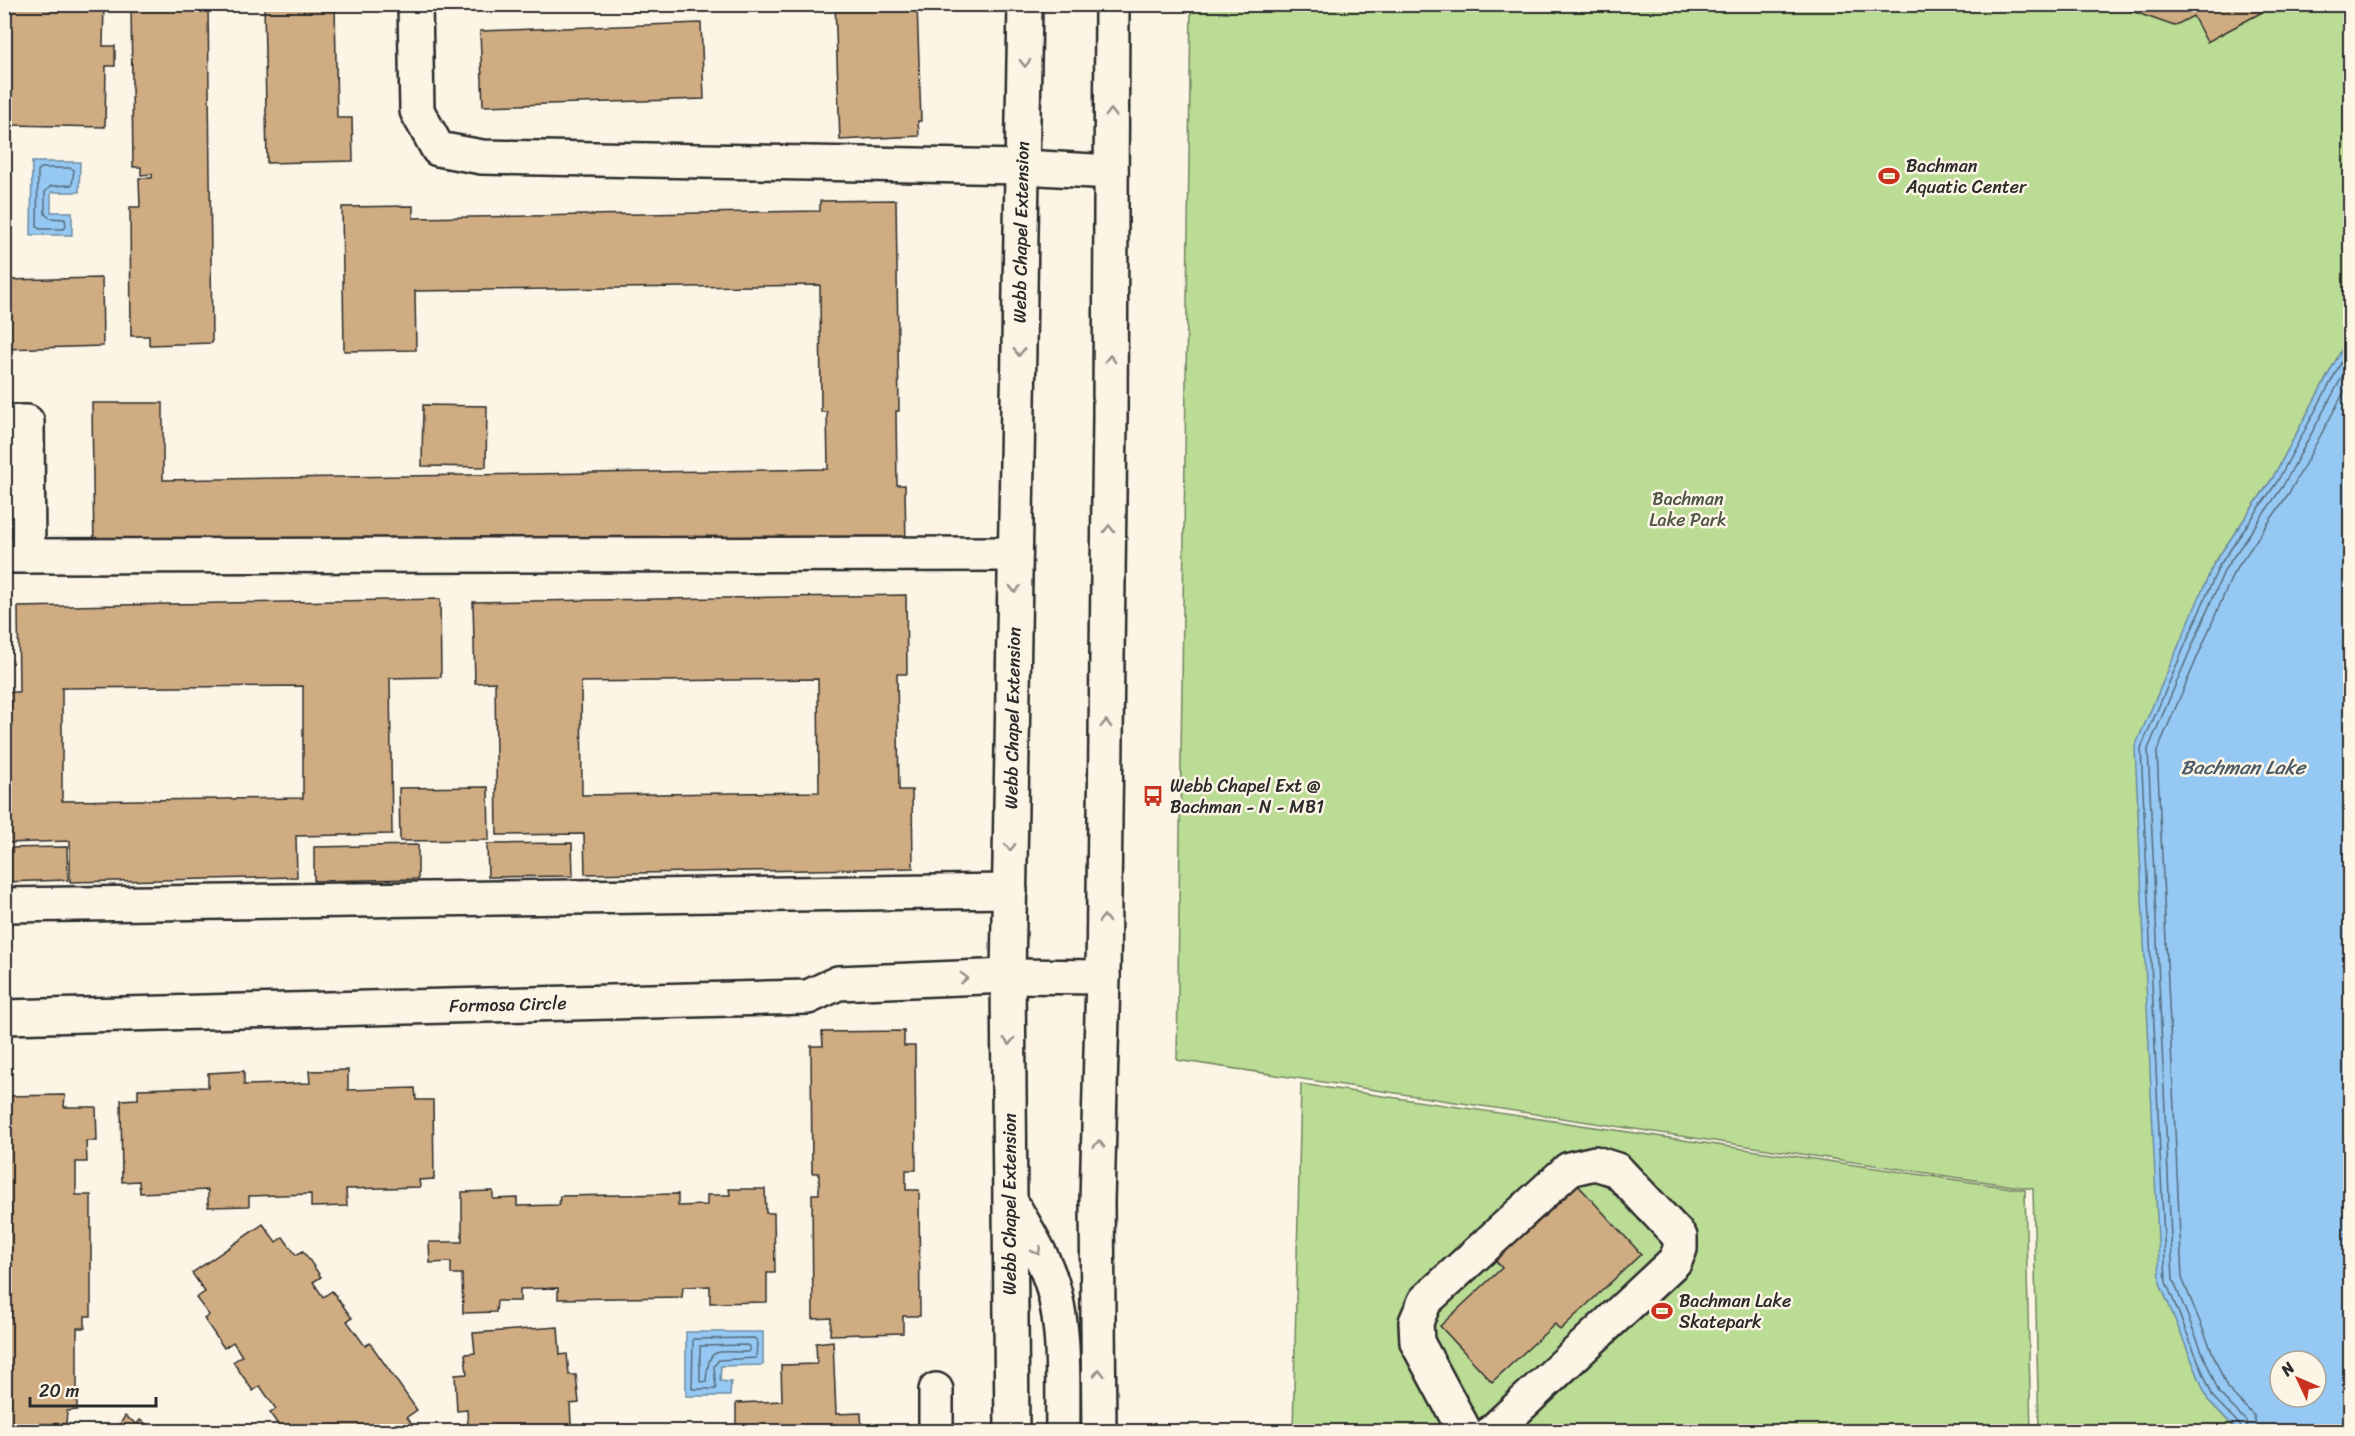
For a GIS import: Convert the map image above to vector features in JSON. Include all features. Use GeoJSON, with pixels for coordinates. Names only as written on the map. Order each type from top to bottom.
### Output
{"type":"FeatureCollection","features":[{"type":"Feature","properties":{"kind":"main road"},"geometry":{"type":"LineString","coordinates":[[415,4],[417,111],[438,150],[483,157],[1023,167],[1111,172]]}},
{"type":"Feature","properties":{"kind":"main road","name":"Webb Chapel Extension"},"geometry":{"type":"LineString","coordinates":[[1012,1431],[1008,976],[1026,4]]}},
{"type":"Feature","properties":{"kind":"main road"},"geometry":{"type":"LineString","coordinates":[[1099,1431],[1097,1202],[1103,978],[1110,417],[1112,4]]}},
{"type":"Feature","properties":{"kind":"main road"},"geometry":{"type":"LineString","coordinates":[[4,422],[27,422],[16,556],[1015,554]]}},
{"type":"Feature","properties":{"kind":"main road"},"geometry":{"type":"LineString","coordinates":[[4,905],[1010,891]]}},
{"type":"Feature","properties":{"kind":"main road","name":"Formosa Circle"},"geometry":{"type":"LineString","coordinates":[[4,1017],[808,997],[838,983],[1008,976],[1103,978]]}},
{"type":"Feature","properties":{"kind":"main road"},"geometry":{"type":"LineString","coordinates":[[1465,1431],[1417,1341],[1416,1322],[1425,1301],[1569,1169],[1595,1163],[1617,1170],[1680,1237],[1680,1250],[1675,1261],[1491,1431]]}},
{"type":"Feature","properties":{"kind":"main road"},"geometry":{"type":"LineString","coordinates":[[1010,1200],[1047,1270],[1054,1296],[1062,1360],[1063,1431]]}},
{"type":"Feature","properties":{"kind":"main road"},"geometry":{"type":"LineString","coordinates":[[936,1390],[936,1431]]}},
{"type":"Feature","properties":{"kind":"green space","name":"Bachman Lake Park"},"geometry":{"type":"Polygon","coordinates":[[[1191,5],[2350,5],[2350,334],[2272,479],[2214,563],[2208,1400],[2238,1431],[2039,1431],[2033,1189],[1177,1060],[1191,5]]]}},
{"type":"Feature","properties":{"kind":"green space","name":"Bachman Lake Skatepark"},"geometry":{"type":"Polygon","coordinates":[[[1301,1084],[2025,1190],[2031,1431],[1293,1432],[1301,1084]]]}},
{"type":"Feature","properties":{"kind":"water"},"geometry":{"type":"Polygon","coordinates":[[[32,162],[80,162],[79,192],[51,192],[51,212],[72,212],[72,235],[31,235],[32,162]]]}},
{"type":"Feature","properties":{"kind":"water","name":"Bachman Lake"},"geometry":{"type":"Polygon","coordinates":[[[2350,334],[2350,1431],[2238,1431],[2208,1400],[2160,1283],[2135,747],[2214,563],[2272,479],[2350,334]]]}},
{"type":"Feature","properties":{"kind":"water"},"geometry":{"type":"Polygon","coordinates":[[[686,1332],[763,1332],[763,1365],[721,1366],[720,1381],[731,1382],[730,1396],[686,1396],[686,1332]]]}},
{"type":"Feature","properties":{"kind":"building"},"geometry":{"type":"Polygon","coordinates":[[[11,4],[104,4],[103,46],[115,46],[115,66],[106,66],[105,127],[10,125],[11,65],[4,65],[4,47],[10,47],[11,4]]]}},
{"type":"Feature","properties":{"kind":"building"},"geometry":{"type":"Polygon","coordinates":[[[131,4],[208,4],[212,343],[149,345],[149,336],[131,336],[130,207],[140,207],[139,178],[152,178],[152,174],[141,175],[141,167],[133,167],[131,4]]]}},
{"type":"Feature","properties":{"kind":"building"},"geometry":{"type":"Polygon","coordinates":[[[264,4],[335,4],[337,118],[352,118],[353,161],[267,163],[264,4]]]}},
{"type":"Feature","properties":{"kind":"building"},"geometry":{"type":"Polygon","coordinates":[[[631,4],[709,4],[709,9],[631,11],[631,4]]]}},
{"type":"Feature","properties":{"kind":"building"},"geometry":{"type":"Polygon","coordinates":[[[835,4],[917,4],[921,121],[918,121],[919,136],[840,140],[835,4]]]}},
{"type":"Feature","properties":{"kind":"building"},"geometry":{"type":"Polygon","coordinates":[[[2112,4],[2277,4],[2207,42],[2193,16],[2174,26],[2112,4]]]}},
{"type":"Feature","properties":{"kind":"building"},"geometry":{"type":"Polygon","coordinates":[[[701,23],[704,99],[483,106],[480,31],[701,23]]]}},
{"type":"Feature","properties":{"kind":"building"},"geometry":{"type":"Polygon","coordinates":[[[896,200],[899,411],[896,411],[897,485],[905,485],[906,552],[94,553],[92,403],[163,403],[163,480],[828,469],[827,412],[821,412],[820,285],[415,291],[416,350],[344,351],[342,207],[413,206],[413,218],[820,211],[820,201],[896,200]]]}},
{"type":"Feature","properties":{"kind":"building"},"geometry":{"type":"Polygon","coordinates":[[[102,278],[103,346],[4,349],[4,280],[102,278]]]}},
{"type":"Feature","properties":{"kind":"building"},"geometry":{"type":"Polygon","coordinates":[[[423,405],[487,406],[486,467],[422,466],[423,405]]]}},
{"type":"Feature","properties":{"kind":"building"},"geometry":{"type":"Polygon","coordinates":[[[906,595],[907,674],[897,674],[899,790],[912,790],[913,868],[585,874],[584,834],[497,835],[495,682],[475,683],[473,602],[906,595]],[[818,679],[581,682],[582,795],[819,792],[818,679]]]}},
{"type":"Feature","properties":{"kind":"building"},"geometry":{"type":"Polygon","coordinates":[[[440,599],[441,677],[390,678],[392,834],[296,836],[297,877],[70,882],[70,841],[4,843],[4,692],[19,692],[18,607],[440,599]],[[303,686],[62,688],[62,801],[303,798],[303,686]]]}},
{"type":"Feature","properties":{"kind":"building"},"geometry":{"type":"Polygon","coordinates":[[[488,787],[489,840],[400,841],[399,788],[488,787]]]}},
{"type":"Feature","properties":{"kind":"building"},"geometry":{"type":"Polygon","coordinates":[[[572,843],[573,876],[488,877],[487,844],[572,843]]]}},
{"type":"Feature","properties":{"kind":"building"},"geometry":{"type":"Polygon","coordinates":[[[418,845],[418,879],[314,881],[314,847],[418,845]]]}},
{"type":"Feature","properties":{"kind":"building"},"geometry":{"type":"Polygon","coordinates":[[[67,847],[68,880],[4,882],[4,848],[67,847]]]}},
{"type":"Feature","properties":{"kind":"building"},"geometry":{"type":"Polygon","coordinates":[[[904,1031],[904,1046],[915,1046],[916,1170],[906,1170],[906,1190],[919,1190],[920,1316],[903,1316],[903,1333],[830,1335],[831,1318],[813,1319],[812,1194],[819,1194],[819,1173],[812,1173],[811,1046],[823,1046],[822,1032],[904,1031]]]}},
{"type":"Feature","properties":{"kind":"building"},"geometry":{"type":"Polygon","coordinates":[[[348,1070],[348,1090],[415,1088],[416,1100],[433,1100],[434,1179],[419,1180],[420,1187],[346,1189],[347,1206],[311,1207],[311,1194],[249,1196],[249,1206],[208,1207],[208,1190],[140,1193],[139,1181],[122,1182],[121,1100],[138,1099],[138,1089],[208,1087],[208,1073],[244,1071],[244,1085],[310,1083],[309,1071],[348,1070]]]}},
{"type":"Feature","properties":{"kind":"building"},"geometry":{"type":"Polygon","coordinates":[[[65,1095],[64,1107],[96,1107],[97,1141],[86,1141],[87,1162],[76,1162],[76,1195],[91,1195],[91,1316],[85,1316],[85,1328],[77,1328],[77,1410],[67,1411],[66,1424],[6,1424],[4,1107],[6,1096],[65,1095]]]}},
{"type":"Feature","properties":{"kind":"building"},"geometry":{"type":"Polygon","coordinates":[[[1576,1183],[1641,1254],[1560,1330],[1555,1324],[1492,1382],[1440,1326],[1502,1268],[1494,1259],[1576,1183]]]}},
{"type":"Feature","properties":{"kind":"building"},"geometry":{"type":"Polygon","coordinates":[[[729,1189],[765,1189],[766,1213],[774,1213],[775,1273],[767,1273],[767,1302],[710,1303],[710,1286],[683,1287],[682,1297],[558,1299],[558,1288],[520,1289],[520,1301],[497,1301],[496,1312],[463,1313],[462,1274],[451,1274],[451,1262],[430,1263],[429,1242],[462,1242],[462,1192],[493,1191],[493,1199],[517,1198],[517,1206],[559,1205],[560,1196],[678,1194],[678,1206],[707,1205],[707,1195],[730,1195],[729,1189]]]}},
{"type":"Feature","properties":{"kind":"building"},"geometry":{"type":"Polygon","coordinates":[[[263,1224],[276,1242],[283,1237],[296,1255],[303,1251],[321,1277],[313,1282],[323,1297],[332,1291],[352,1318],[347,1321],[365,1346],[370,1343],[417,1410],[407,1417],[417,1432],[283,1432],[270,1413],[276,1409],[260,1386],[253,1391],[233,1362],[242,1356],[233,1342],[224,1348],[204,1319],[209,1315],[196,1298],[205,1292],[192,1273],[263,1224]]]}},
{"type":"Feature","properties":{"kind":"building"},"geometry":{"type":"Polygon","coordinates":[[[558,1327],[560,1355],[567,1354],[569,1375],[576,1375],[579,1403],[570,1404],[571,1424],[583,1424],[584,1432],[457,1432],[457,1427],[468,1426],[467,1410],[457,1411],[455,1375],[467,1374],[465,1354],[475,1353],[473,1333],[558,1327]]]}},
{"type":"Feature","properties":{"kind":"building"},"geometry":{"type":"Polygon","coordinates":[[[833,1341],[836,1414],[861,1413],[862,1432],[736,1432],[736,1403],[782,1401],[781,1365],[817,1364],[816,1343],[833,1341]]]}},
{"type":"Feature","properties":{"kind":"building"},"geometry":{"type":"Polygon","coordinates":[[[125,1416],[137,1424],[140,1420],[160,1432],[115,1432],[125,1416]]]}},
{"type":"Feature","properties":{"kind":"place","name":"Bachman Aquatic Center"},"geometry":{"type":"Point","coordinates":[1889,176]}},
{"type":"Feature","properties":{"kind":"place","name":"Webb Chapel Ext @ Bachman - N - MB1"},"geometry":{"type":"Point","coordinates":[1153,796]}},
{"type":"Feature","properties":{"kind":"place","name":"Bachman Lake Skatepark"},"geometry":{"type":"Point","coordinates":[1662,1311]}}]}
